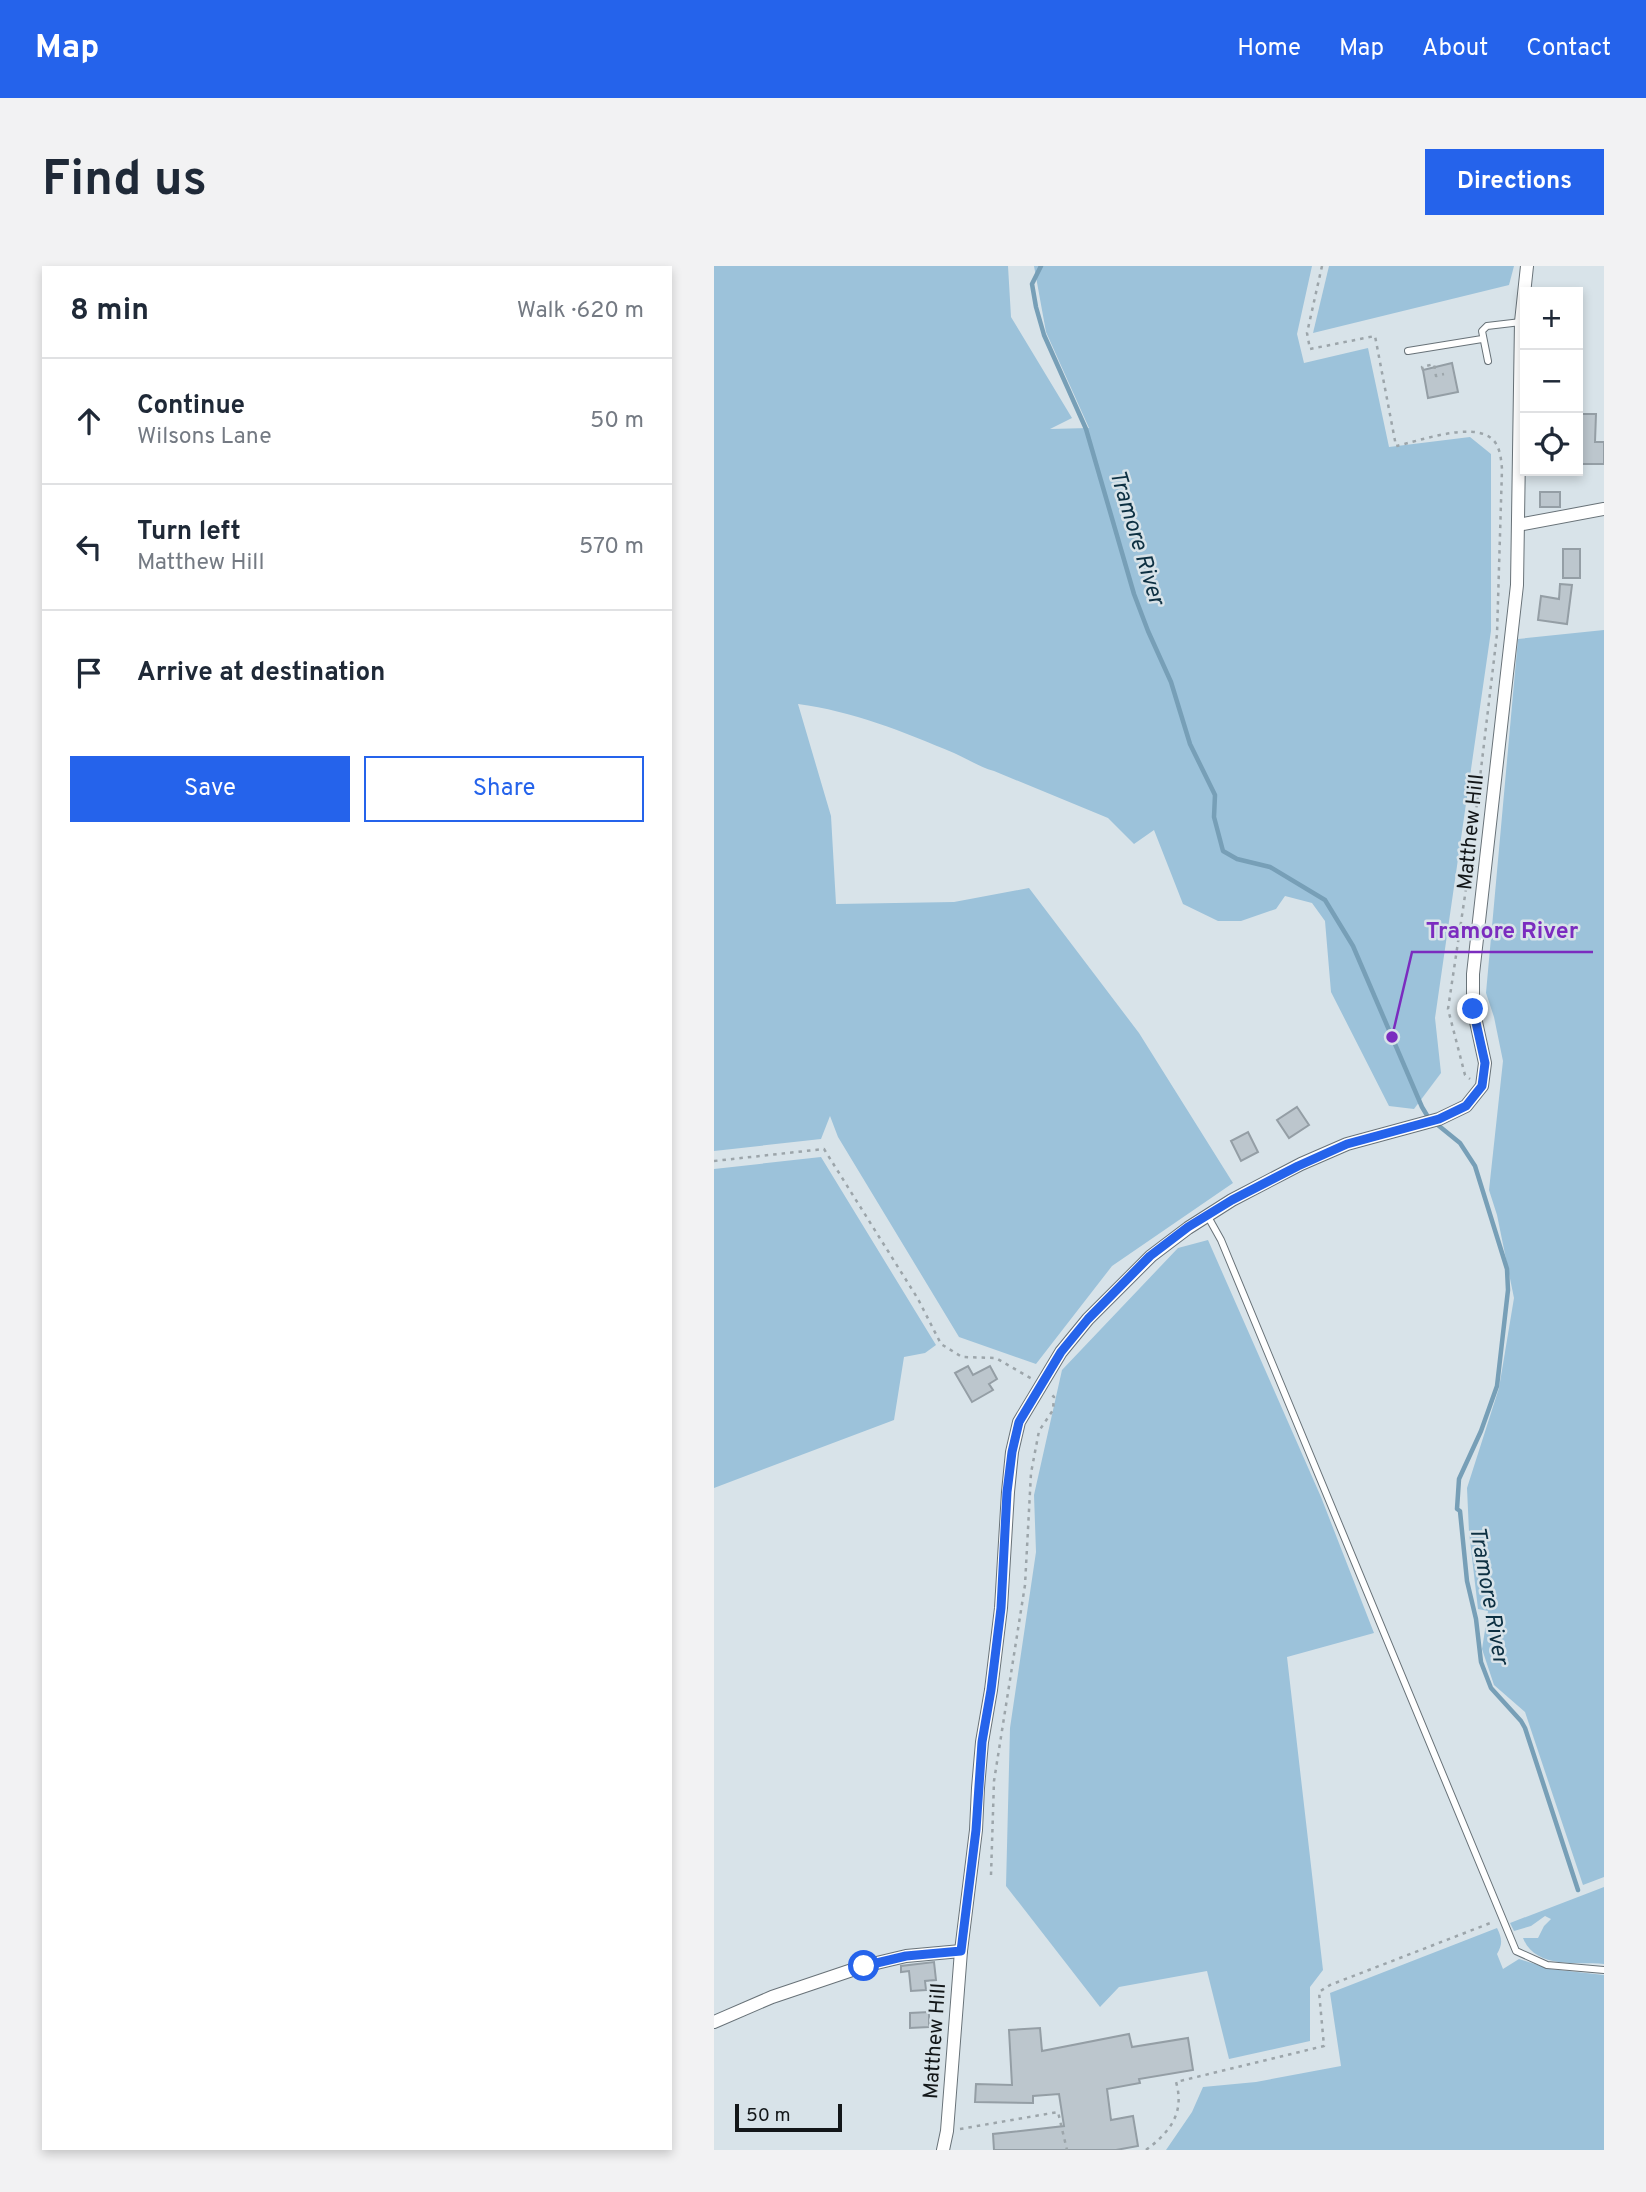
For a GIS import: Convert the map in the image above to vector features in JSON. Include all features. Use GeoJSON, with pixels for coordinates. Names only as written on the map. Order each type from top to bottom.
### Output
{"type":"FeatureCollection","features":[{"type":"Feature","properties":{"kind":"street","name":"Matthew Hill"},"geometry":{"type":"LineString","coordinates":[[1525,287],[1527,266]]}},
{"type":"Feature","properties":{"kind":"street","name":"Matthew Hill"},"geometry":{"type":"LineString","coordinates":[[943,2150],[947,2131],[961,1951],[976,1830],[982,1742],[1001,1608],[1007,1492],[1019,1422],[1061,1352],[1114,1291],[1150,1256],[1232,1200],[1298,1166],[1347,1144],[1439,1119],[1466,1106],[1482,1086],[1485,1063],[1473,1009],[1473,974],[1517,584],[1521,350]]}},
{"type":"Feature","properties":{"kind":"street"},"geometry":{"type":"LineString","coordinates":[[1518,525],[1604,509]]}},
{"type":"Feature","properties":{"kind":"street"},"geometry":{"type":"LineString","coordinates":[[714,2022],[772,1997],[864,1966],[906,1956],[961,1951]]}},
{"type":"Feature","properties":{"kind":"lane"},"geometry":{"type":"LineString","coordinates":[[1488,362],[1482,331],[1487,326],[1520,322]]}},
{"type":"Feature","properties":{"kind":"lane"},"geometry":{"type":"LineString","coordinates":[[1408,351],[1482,339]]}},
{"type":"Feature","properties":{"kind":"lane"},"geometry":{"type":"LineString","coordinates":[[1207,1216],[1221,1240],[1516,1951],[1547,1965],[1604,1970]]}},
{"type":"Feature","properties":{"kind":"path"},"geometry":{"type":"LineString","coordinates":[[1322,266],[1307,333],[1310,349],[1375,336],[1396,446],[1475,431],[1490,437],[1500,451],[1502,469],[1497,634],[1470,862],[1448,1009],[1465,1075],[1482,1086]]}},
{"type":"Feature","properties":{"kind":"path"},"geometry":{"type":"LineString","coordinates":[[1423,369],[1422,367],[1434,364],[1436,376],[1444,374]]}},
{"type":"Feature","properties":{"kind":"path"},"geometry":{"type":"LineString","coordinates":[[714,1161],[824,1149],[918,1299],[941,1344],[961,1357],[996,1358],[1041,1384],[1054,1397],[1052,1410],[1039,1430],[1031,1473],[1025,1585],[995,1781],[990,1875]]}},
{"type":"Feature","properties":{"kind":"path"},"geometry":{"type":"LineString","coordinates":[[1146,2150],[1160,2140],[1175,2121],[1180,2097],[1175,2082],[1324,2046],[1320,1992],[1330,1985],[1502,1917]]}},
{"type":"Feature","properties":{"kind":"path"},"geometry":{"type":"LineString","coordinates":[[947,2131],[1058,2112],[1067,2150]]}},
{"type":"Feature","properties":{"kind":"shaded area"},"geometry":{"type":"Polygon","coordinates":[[[714,266],[1008,266],[1011,317],[1072,418],[1050,429],[1089,428],[1046,332],[1034,266],[1312,266],[1297,334],[1304,363],[1368,348],[1389,447],[1470,437],[1491,454],[1491,631],[1435,1018],[1441,1073],[1414,1109],[1389,1106],[1331,992],[1325,921],[1312,903],[1285,896],[1276,909],[1241,921],[1218,921],[1183,904],[1154,830],[1134,844],[1108,818],[954,753],[858,717],[798,704],[831,816],[836,904],[954,902],[1029,888],[1139,1033],[1233,1183],[1112,1266],[1036,1364],[959,1337],[838,1137],[830,1116],[821,1139],[714,1151],[714,266]]]}},
{"type":"Feature","properties":{"kind":"shaded area"},"geometry":{"type":"Polygon","coordinates":[[[1329,266],[1514,266],[1509,285],[1313,333],[1329,266]]]}},
{"type":"Feature","properties":{"kind":"shaded area"},"geometry":{"type":"Polygon","coordinates":[[[1604,630],[1604,1877],[1583,1885],[1525,1712],[1494,1685],[1482,1649],[1488,1611],[1478,1609],[1467,1488],[1499,1388],[1514,1298],[1497,1215],[1489,1190],[1503,1061],[1486,993],[1518,639],[1604,630]]]}},
{"type":"Feature","properties":{"kind":"shaded area"},"geometry":{"type":"Polygon","coordinates":[[[821,1157],[936,1345],[925,1353],[904,1357],[894,1420],[714,1488],[714,1169],[821,1157]]]}},
{"type":"Feature","properties":{"kind":"shaded area"},"geometry":{"type":"Polygon","coordinates":[[[1208,1240],[1321,1497],[1374,1633],[1287,1657],[1323,1970],[1310,1987],[1310,2041],[1229,2059],[1207,1971],[1119,1987],[1100,2007],[1006,1886],[1010,1728],[1036,1552],[1034,1495],[1062,1370],[1178,1248],[1208,1240]]]}},
{"type":"Feature","properties":{"kind":"shaded area"},"geometry":{"type":"Polygon","coordinates":[[[1604,1887],[1604,1964],[1558,1962],[1537,1955],[1523,1938],[1538,1938],[1551,1919],[1545,1916],[1531,1926],[1514,1931],[1510,1923],[1604,1887]]]}},
{"type":"Feature","properties":{"kind":"shaded area"},"geometry":{"type":"Polygon","coordinates":[[[1497,1928],[1501,1941],[1497,1954],[1503,1969],[1519,1959],[1550,1969],[1604,1975],[1604,2150],[1166,2150],[1192,2112],[1203,2087],[1256,2082],[1341,2066],[1330,1993],[1497,1928]]]}},
{"type":"Feature","properties":{"kind":"building"},"geometry":{"type":"Polygon","coordinates":[[[1452,363],[1458,392],[1428,398],[1423,370],[1452,363]]]}},
{"type":"Feature","properties":{"kind":"building"},"geometry":{"type":"Polygon","coordinates":[[[1583,414],[1596,414],[1595,442],[1604,442],[1604,464],[1583,464],[1583,414]]]}},
{"type":"Feature","properties":{"kind":"building"},"geometry":{"type":"Polygon","coordinates":[[[1540,492],[1560,492],[1560,507],[1540,507],[1540,492]]]}},
{"type":"Feature","properties":{"kind":"building"},"geometry":{"type":"Polygon","coordinates":[[[1563,549],[1580,549],[1580,578],[1563,578],[1563,549]]]}},
{"type":"Feature","properties":{"kind":"building"},"geometry":{"type":"Polygon","coordinates":[[[1560,584],[1572,585],[1567,624],[1538,620],[1541,596],[1559,599],[1560,584]]]}},
{"type":"Feature","properties":{"kind":"building"},"geometry":{"type":"Polygon","coordinates":[[[1297,1107],[1309,1125],[1289,1138],[1277,1120],[1297,1107]]]}},
{"type":"Feature","properties":{"kind":"building"},"geometry":{"type":"Polygon","coordinates":[[[1248,1132],[1258,1152],[1241,1161],[1231,1141],[1248,1132]]]}},
{"type":"Feature","properties":{"kind":"building"},"geometry":{"type":"Polygon","coordinates":[[[968,1366],[973,1375],[990,1366],[997,1379],[989,1384],[993,1390],[972,1402],[955,1373],[968,1366]]]}},
{"type":"Feature","properties":{"kind":"building"},"geometry":{"type":"Polygon","coordinates":[[[934,1962],[936,1980],[925,1981],[926,1990],[911,1991],[909,1971],[901,1972],[901,1966],[934,1962]]]}},
{"type":"Feature","properties":{"kind":"building"},"geometry":{"type":"Polygon","coordinates":[[[929,2012],[929,2027],[910,2028],[910,2013],[929,2012]]]}},
{"type":"Feature","properties":{"kind":"building"},"geometry":{"type":"Polygon","coordinates":[[[1040,2028],[1042,2051],[1129,2034],[1132,2047],[1188,2038],[1193,2070],[1139,2079],[1140,2083],[1107,2089],[1111,2120],[1133,2116],[1138,2146],[1116,2150],[994,2150],[993,2134],[1064,2126],[1059,2094],[1033,2096],[1033,2103],[975,2102],[976,2084],[1012,2085],[1009,2030],[1040,2028]]]}},
{"type":"Feature","properties":{"kind":"waterway","name":"Tramore River"},"geometry":{"type":"LineString","coordinates":[[1041,266],[1032,284],[1044,335],[1086,429],[1134,594],[1171,682],[1190,744],[1215,795],[1214,817],[1223,851],[1237,859],[1270,867],[1325,900],[1353,946],[1422,1107],[1428,1117],[1460,1143],[1475,1166],[1507,1269],[1508,1290],[1497,1386],[1481,1431],[1459,1479],[1457,1509],[1460,1511],[1467,1581],[1476,1619],[1481,1662],[1491,1688],[1525,1728],[1578,1890]]}},
{"type":"Feature","properties":{"kind":"place","name":"Tramore River"},"geometry":{"type":"Point","coordinates":[1392,1037]}},
{"type":"Feature","properties":{"kind":"route"},"geometry":{"type":"LineString","coordinates":[[864,1966],[906,1956],[961,1951],[976,1830],[982,1742],[1001,1608],[1007,1492],[1012,1452],[1019,1422],[1061,1352],[1088,1319],[1150,1256],[1188,1227],[1232,1200],[1347,1144],[1439,1119],[1466,1106],[1482,1086],[1485,1063],[1473,1009]]}}]}
